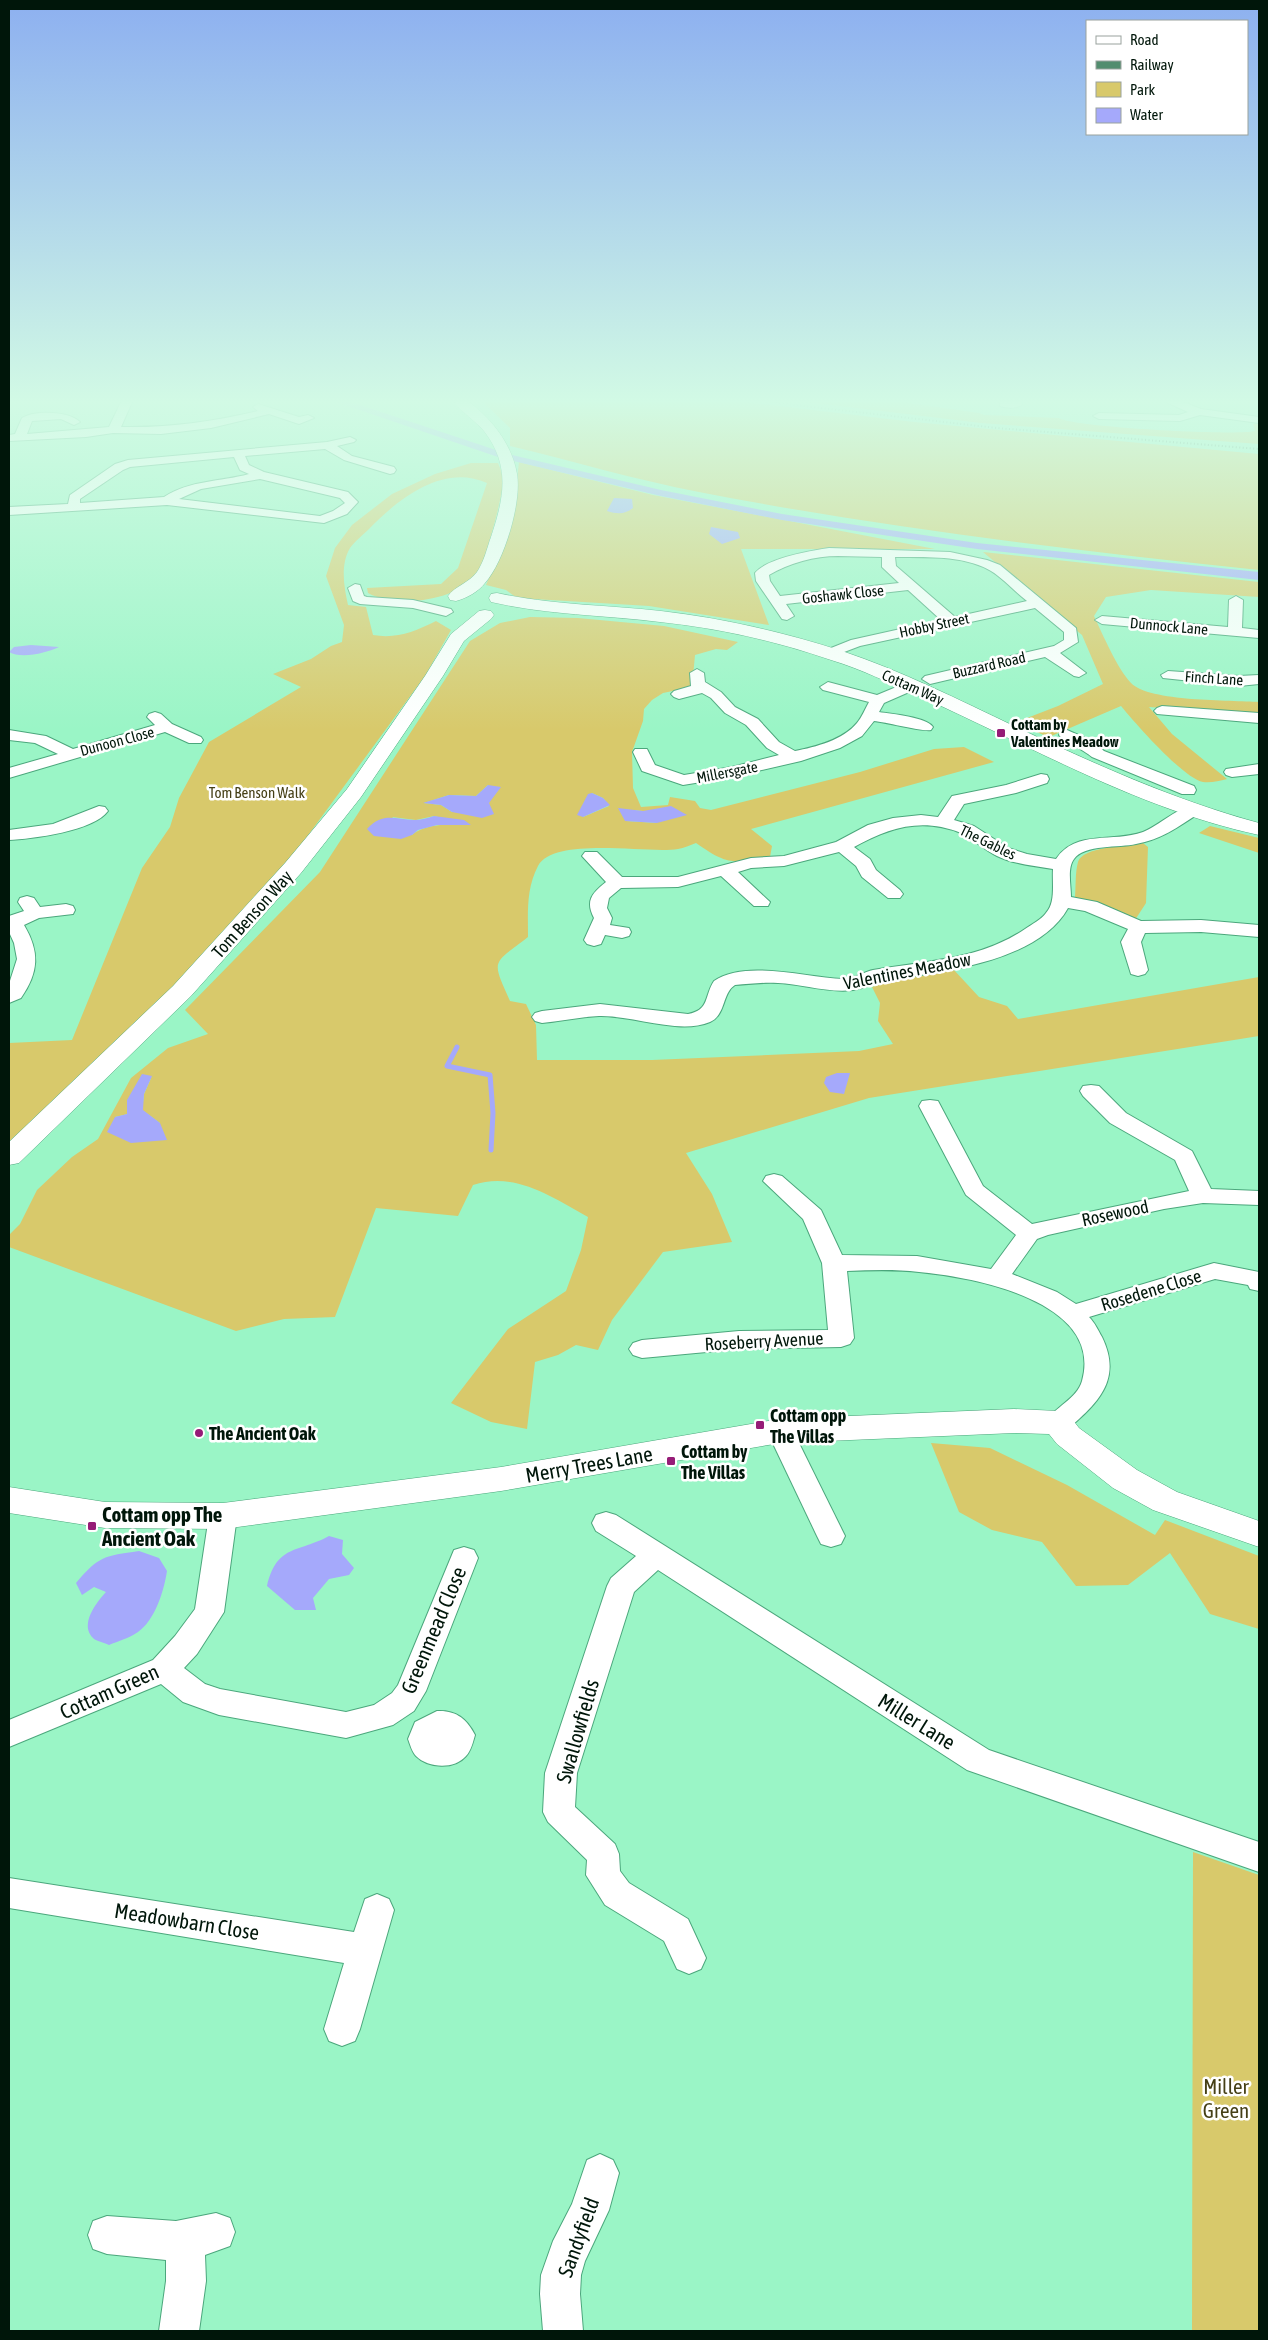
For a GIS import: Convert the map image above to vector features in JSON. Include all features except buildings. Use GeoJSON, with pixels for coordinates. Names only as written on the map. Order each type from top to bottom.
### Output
{"type":"FeatureCollection","features":[{"type":"Feature","properties":{"kind":"main road"},"geometry":{"type":"LineString","coordinates":[[492,606],[485,575],[506,511]]}},
{"type":"Feature","properties":{"kind":"main road"},"geometry":{"type":"LineString","coordinates":[[457,638],[451,605],[485,575]]}},
{"type":"Feature","properties":{"kind":"main road","name":"Cottam Way"},"geometry":{"type":"LineString","coordinates":[[451,605],[467,617],[492,606],[638,614],[708,623],[778,638],[831,654],[910,686],[1154,796],[1192,810],[1259,830]]}},
{"type":"Feature","properties":{"kind":"main road","name":"Tom Benson Way"},"geometry":{"type":"LineString","coordinates":[[9,1157],[182,991],[293,868],[354,793],[434,676],[457,638],[492,606]]}},
{"type":"Feature","properties":{"kind":"main road","name":"Merry Trees Lane"},"geometry":{"type":"LineString","coordinates":[[9,1500],[104,1515],[223,1516],[501,1479],[780,1431],[1014,1421],[1058,1423]]}},
{"type":"Feature","properties":{"kind":"main road"},"geometry":{"type":"LineString","coordinates":[[1058,1423],[1068,1436],[1125,1478],[1164,1501],[1259,1534]]}},
{"type":"Feature","properties":{"kind":"street"},"geometry":{"type":"LineString","coordinates":[[250,511],[308,520],[328,519],[341,511]]}},
{"type":"Feature","properties":{"kind":"street"},"geometry":{"type":"LineString","coordinates":[[309,511],[336,514]]}},
{"type":"Feature","properties":{"kind":"street"},"geometry":{"type":"LineString","coordinates":[[787,616],[763,581],[762,573],[770,568],[825,553],[888,553],[965,558],[985,562],[1038,603]]}},
{"type":"Feature","properties":{"kind":"street"},"geometry":{"type":"LineString","coordinates":[[888,553],[889,567],[951,621]]}},
{"type":"Feature","properties":{"kind":"street","name":"Goshawk Close"},"geometry":{"type":"LineString","coordinates":[[776,601],[910,586]]}},
{"type":"Feature","properties":{"kind":"street"},"geometry":{"type":"LineString","coordinates":[[355,588],[360,600],[451,605]]}},
{"type":"Feature","properties":{"kind":"street"},"geometry":{"type":"LineString","coordinates":[[1235,631],[1236,600]]}},
{"type":"Feature","properties":{"kind":"street","name":"Hobby Street"},"geometry":{"type":"LineString","coordinates":[[831,654],[856,642],[1038,603]]}},
{"type":"Feature","properties":{"kind":"street","name":"Buzzard Road"},"geometry":{"type":"LineString","coordinates":[[930,679],[1059,650],[1071,642],[1071,630],[1038,603]]}},
{"type":"Feature","properties":{"kind":"street","name":"Dunnock Lane"},"geometry":{"type":"LineString","coordinates":[[1102,620],[1259,634]]}},
{"type":"Feature","properties":{"kind":"street","name":"Buzzard Road"},"geometry":{"type":"LineString","coordinates":[[1048,652],[1079,673]]}},
{"type":"Feature","properties":{"kind":"street","name":"Finch Lane"},"geometry":{"type":"LineString","coordinates":[[1168,675],[1239,681],[1259,680]]}},
{"type":"Feature","properties":{"kind":"street","name":"Millersgate"},"geometry":{"type":"LineString","coordinates":[[679,694],[700,681],[730,710],[752,722],[773,745],[795,758]]}},
{"type":"Feature","properties":{"kind":"street"},"geometry":{"type":"LineString","coordinates":[[828,687],[878,700],[910,686]]}},
{"type":"Feature","properties":{"kind":"street","name":"Millersgate"},"geometry":{"type":"LineString","coordinates":[[641,752],[648,768],[682,786],[732,772],[795,758],[834,746],[864,725],[878,700]]}},
{"type":"Feature","properties":{"kind":"street"},"geometry":{"type":"LineString","coordinates":[[1162,711],[1259,718]]}},
{"type":"Feature","properties":{"kind":"street"},"geometry":{"type":"LineString","coordinates":[[870,716],[907,721],[925,727]]}},
{"type":"Feature","properties":{"kind":"street","name":"Dunoon Close"},"geometry":{"type":"LineString","coordinates":[[9,774],[161,722],[195,740]]}},
{"type":"Feature","properties":{"kind":"street"},"geometry":{"type":"LineString","coordinates":[[1067,734],[1086,744],[1098,754],[1182,787],[1154,796]]}},
{"type":"Feature","properties":{"kind":"street","name":"Dunoon Close"},"geometry":{"type":"LineString","coordinates":[[9,736],[35,738],[52,743],[68,754]]}},
{"type":"Feature","properties":{"kind":"street"},"geometry":{"type":"LineString","coordinates":[[1232,772],[1259,768]]}},
{"type":"Feature","properties":{"kind":"street","name":"The Gables"},"geometry":{"type":"LineString","coordinates":[[944,823],[958,800],[1010,789],[1041,779]]}},
{"type":"Feature","properties":{"kind":"street"},"geometry":{"type":"LineString","coordinates":[[1192,810],[1161,831],[1141,839],[1080,847],[1068,854],[1062,865],[1063,901],[1090,906],[1138,927],[1201,926],[1259,931]]}},
{"type":"Feature","properties":{"kind":"street"},"geometry":{"type":"LineString","coordinates":[[9,835],[62,829],[81,822],[99,811]]}},
{"type":"Feature","properties":{"kind":"street","name":"The Gables"},"geometry":{"type":"LineString","coordinates":[[617,883],[678,882],[751,863],[784,861],[842,846],[874,829],[893,823],[922,820],[944,823],[968,830],[1002,852],[1024,859],[1062,865]]}},
{"type":"Feature","properties":{"kind":"street"},"geometry":{"type":"LineString","coordinates":[[81,822],[96,832]]}},
{"type":"Feature","properties":{"kind":"street"},"geometry":{"type":"LineString","coordinates":[[842,846],[864,863],[868,874],[892,885]]}},
{"type":"Feature","properties":{"kind":"street"},"geometry":{"type":"LineString","coordinates":[[592,856],[617,883],[600,896],[598,908],[603,918],[597,935],[622,932]]}},
{"type":"Feature","properties":{"kind":"street"},"geometry":{"type":"LineString","coordinates":[[724,869],[761,902]]}},
{"type":"Feature","properties":{"kind":"street","name":"Valentines Meadow"},"geometry":{"type":"LineString","coordinates":[[542,1017],[560,1006],[688,1020],[704,1016],[712,1010],[721,985],[730,978],[777,977],[846,985],[864,981],[871,976],[985,956],[1008,948],[1027,938],[1055,916],[1063,901]]}},
{"type":"Feature","properties":{"kind":"street"},"geometry":{"type":"LineString","coordinates":[[18,997],[28,965],[26,943],[11,923],[31,908],[66,910]]}},
{"type":"Feature","properties":{"kind":"street"},"geometry":{"type":"LineString","coordinates":[[1138,927],[1132,942],[1138,970]]}},
{"type":"Feature","properties":{"kind":"street"},"geometry":{"type":"LineString","coordinates":[[854,984],[867,1001]]}},
{"type":"Feature","properties":{"kind":"street"},"geometry":{"type":"LineString","coordinates":[[1091,1091],[1118,1118],[1184,1156],[1203,1196]]}},
{"type":"Feature","properties":{"kind":"street"},"geometry":{"type":"LineString","coordinates":[[930,1106],[974,1190],[1028,1234],[998,1277]]}},
{"type":"Feature","properties":{"kind":"street","name":"Roseberry Avenue"},"geometry":{"type":"LineString","coordinates":[[642,1349],[739,1340],[841,1338],[834,1263],[813,1215],[774,1181]]}},
{"type":"Feature","properties":{"kind":"street","name":"Rosewood"},"geometry":{"type":"LineString","coordinates":[[1028,1234],[1060,1225],[1203,1196],[1259,1198]]}},
{"type":"Feature","properties":{"kind":"street"},"geometry":{"type":"LineString","coordinates":[[834,1263],[928,1265],[998,1277],[1043,1295],[1072,1314],[1090,1334],[1096,1356],[1094,1384],[1077,1406],[1058,1423]]}},
{"type":"Feature","properties":{"kind":"street","name":"Rosedene Close"},"geometry":{"type":"LineString","coordinates":[[1072,1314],[1214,1271],[1257,1279],[1259,1283]]}},
{"type":"Feature","properties":{"kind":"street"},"geometry":{"type":"LineString","coordinates":[[780,1431],[831,1536]]}},
{"type":"Feature","properties":{"kind":"street","name":"Cottam Green"},"geometry":{"type":"LineString","coordinates":[[9,1734],[164,1669],[186,1645],[209,1612],[223,1516]]}},
{"type":"Feature","properties":{"kind":"street","name":"Miller Lane"},"geometry":{"type":"LineString","coordinates":[[606,1523],[978,1760],[1259,1857]]}},
{"type":"Feature","properties":{"kind":"street","name":"Swallowfields"},"geometry":{"type":"LineString","coordinates":[[656,1556],[621,1586],[560,1773],[559,1812],[603,1854],[604,1875],[617,1894],[676,1930],[689,1958]]}},
{"type":"Feature","properties":{"kind":"street","name":"Greenmead Close"},"geometry":{"type":"LineString","coordinates":[[164,1669],[194,1693],[219,1702],[346,1725],[382,1716],[403,1702],[411,1691],[464,1558]]}},
{"type":"Feature","properties":{"kind":"street","name":"Greenmead Close"},"geometry":{"type":"LineString","coordinates":[[403,1702],[432,1727]]}},
{"type":"Feature","properties":{"kind":"street","name":"Meadowbarn Close"},"geometry":{"type":"LineString","coordinates":[[9,1893],[366,1950]]}},
{"type":"Feature","properties":{"kind":"street"},"geometry":{"type":"LineString","coordinates":[[342,2029],[378,1910]]}},
{"type":"Feature","properties":{"kind":"street","name":"Sandyfield"},"geometry":{"type":"LineString","coordinates":[[563,2331],[560,2294],[561,2275],[567,2255],[590,2210],[600,2173]]}},
{"type":"Feature","properties":{"kind":"street"},"geometry":{"type":"LineString","coordinates":[[107,2235],[153,2240],[201,2235],[186,2289],[179,2331]]}},
{"type":"Feature","properties":{"kind":"green space","name":"Tom Benson Walk"},"geometry":{"type":"Polygon","coordinates":[[[370,511],[388,511],[350,548],[344,569],[344,584],[348,605],[366,607],[373,635],[405,634],[436,621],[451,630],[425,676],[284,868],[173,995],[9,1145],[9,1043],[72,1040],[142,868],[170,827],[179,798],[209,742],[301,687],[273,674],[311,659],[331,646],[342,642],[344,625],[326,576],[335,548],[352,525],[370,511]]]}},
{"type":"Feature","properties":{"kind":"green space","name":"Tom Benson Walk"},"geometry":{"type":"Polygon","coordinates":[[[477,511],[497,511],[485,557],[478,573],[469,583],[442,596],[426,600],[395,601],[368,593],[367,588],[441,584],[458,568],[477,511]]]}},
{"type":"Feature","properties":{"kind":"green space"},"geometry":{"type":"Polygon","coordinates":[[[511,511],[738,511],[935,549],[741,549],[769,625],[649,606],[517,598],[506,590],[486,585],[511,511]]]}},
{"type":"Feature","properties":{"kind":"green space"},"geometry":{"type":"Polygon","coordinates":[[[805,511],[1259,511],[1259,570],[1048,546],[805,511]]]}},
{"type":"Feature","properties":{"kind":"green space"},"geometry":{"type":"Polygon","coordinates":[[[983,552],[1259,582],[1259,597],[1151,590],[1106,597],[1094,616],[1126,677],[1131,683],[1141,689],[1172,697],[1259,702],[1259,715],[1149,707],[1172,734],[1227,779],[1203,782],[1194,778],[1172,761],[1121,706],[1049,737],[1014,723],[1058,706],[1103,684],[1082,635],[983,552]]]}},
{"type":"Feature","properties":{"kind":"green space"},"geometry":{"type":"Polygon","coordinates":[[[530,617],[578,618],[664,626],[738,642],[727,650],[716,649],[695,655],[692,687],[663,693],[652,700],[644,709],[643,721],[632,752],[633,788],[641,807],[668,805],[670,797],[695,801],[700,808],[711,810],[860,772],[934,749],[964,747],[994,762],[751,829],[772,846],[770,857],[747,861],[731,861],[716,856],[696,843],[680,849],[664,850],[581,849],[562,851],[547,857],[538,866],[531,883],[528,901],[528,937],[501,958],[498,963],[500,977],[510,1001],[526,1004],[536,1025],[537,1060],[652,1060],[859,1051],[893,1044],[878,1021],[880,1003],[872,987],[888,982],[954,970],[979,997],[1007,1006],[1018,1019],[1259,977],[1259,1036],[869,1098],[686,1153],[712,1194],[732,1242],[663,1252],[612,1320],[598,1350],[576,1345],[558,1355],[535,1362],[527,1429],[491,1422],[451,1403],[508,1329],[566,1291],[581,1250],[588,1217],[533,1188],[504,1181],[473,1185],[458,1216],[376,1208],[335,1317],[284,1319],[236,1331],[9,1247],[9,1235],[20,1224],[37,1190],[72,1157],[98,1139],[131,1078],[168,1048],[208,1034],[185,1010],[320,872],[470,641],[500,623],[530,617]],[[488,785],[476,796],[449,795],[424,803],[441,805],[452,812],[489,803],[488,785]],[[592,793],[583,817],[609,806],[603,798],[592,793]],[[619,809],[626,821],[657,823],[643,811],[619,809]],[[434,816],[416,820],[392,817],[412,835],[432,826],[470,825],[434,816]],[[152,1076],[128,1114],[115,1117],[160,1123],[142,1110],[144,1094],[152,1076]]]}},
{"type":"Feature","properties":{"kind":"green space"},"geometry":{"type":"Polygon","coordinates":[[[1210,826],[1259,838],[1259,853],[1199,833],[1210,826]]]}},
{"type":"Feature","properties":{"kind":"green space"},"geometry":{"type":"Polygon","coordinates":[[[1143,843],[1148,847],[1146,903],[1135,920],[1075,897],[1077,866],[1081,857],[1097,850],[1143,843]]]}},
{"type":"Feature","properties":{"kind":"green space"},"geometry":{"type":"Polygon","coordinates":[[[931,1443],[990,1448],[1067,1485],[1155,1535],[1165,1520],[1259,1556],[1259,1629],[1210,1614],[1170,1553],[1128,1585],[1076,1586],[1042,1542],[992,1530],[959,1512],[931,1443]]]}},
{"type":"Feature","properties":{"kind":"green space","name":"Miller Green"},"geometry":{"type":"Polygon","coordinates":[[[1193,1852],[1259,1875],[1259,2331],[1192,2331],[1193,1852]]]}},
{"type":"Feature","properties":{"kind":"water"},"geometry":{"type":"Polygon","coordinates":[[[608,511],[628,511],[620,513],[608,511]]]}},
{"type":"Feature","properties":{"kind":"water"},"geometry":{"type":"Polygon","coordinates":[[[711,527],[738,532],[740,538],[722,544],[709,534],[711,527]]]}},
{"type":"Feature","properties":{"kind":"water"},"geometry":{"type":"Polygon","coordinates":[[[31,645],[59,647],[34,654],[20,655],[9,652],[14,647],[31,645]]]}},
{"type":"Feature","properties":{"kind":"water"},"geometry":{"type":"Polygon","coordinates":[[[488,785],[501,787],[489,803],[494,814],[482,818],[452,812],[441,805],[423,803],[449,795],[476,796],[488,785]]]}},
{"type":"Feature","properties":{"kind":"water"},"geometry":{"type":"Polygon","coordinates":[[[592,793],[603,798],[610,805],[583,817],[577,815],[588,794],[592,793]]]}},
{"type":"Feature","properties":{"kind":"water"},"geometry":{"type":"Polygon","coordinates":[[[671,806],[687,815],[657,823],[625,821],[618,808],[643,811],[671,806]]]}},
{"type":"Feature","properties":{"kind":"water"},"geometry":{"type":"Polygon","coordinates":[[[434,816],[464,820],[471,825],[437,825],[418,830],[412,835],[401,839],[374,836],[367,829],[383,818],[417,820],[434,816]]]}},
{"type":"Feature","properties":{"kind":"water"},"geometry":{"type":"Polygon","coordinates":[[[837,1073],[850,1073],[844,1094],[830,1092],[824,1083],[826,1077],[837,1073]]]}},
{"type":"Feature","properties":{"kind":"water"},"geometry":{"type":"Polygon","coordinates":[[[142,1074],[152,1076],[144,1094],[143,1110],[160,1123],[167,1140],[131,1143],[107,1132],[115,1117],[127,1114],[127,1100],[142,1074]]]}},
{"type":"Feature","properties":{"kind":"water"},"geometry":{"type":"Polygon","coordinates":[[[329,1536],[343,1540],[342,1554],[354,1568],[349,1575],[329,1579],[313,1598],[316,1610],[295,1610],[267,1586],[271,1572],[283,1556],[329,1536]]]}},
{"type":"Feature","properties":{"kind":"water"},"geometry":{"type":"Polygon","coordinates":[[[139,1551],[159,1558],[167,1571],[158,1605],[144,1627],[131,1636],[109,1645],[95,1640],[90,1633],[88,1621],[94,1608],[106,1592],[94,1587],[82,1595],[76,1583],[97,1562],[110,1556],[139,1551]]]}},
{"type":"Feature","properties":{"kind":"waterway"},"geometry":{"type":"LineString","coordinates":[[753,511],[977,546],[1259,576]]}},
{"type":"Feature","properties":{"kind":"waterway"},"geometry":{"type":"LineString","coordinates":[[457,1047],[447,1066],[490,1075],[493,1113],[491,1150]]}},
{"type":"Feature","properties":{"kind":"place","name":"Cottam by Valentines Meadow"},"geometry":{"type":"Point","coordinates":[1001,733]}},
{"type":"Feature","properties":{"kind":"place","name":"Cottam opp The Villas"},"geometry":{"type":"Point","coordinates":[760,1425]}},
{"type":"Feature","properties":{"kind":"place","name":"The Ancient Oak"},"geometry":{"type":"Point","coordinates":[199,1433]}},
{"type":"Feature","properties":{"kind":"place","name":"Cottam by The Villas"},"geometry":{"type":"Point","coordinates":[671,1461]}},
{"type":"Feature","properties":{"kind":"place","name":"Cottam opp The Ancient Oak"},"geometry":{"type":"Point","coordinates":[92,1526]}}]}
